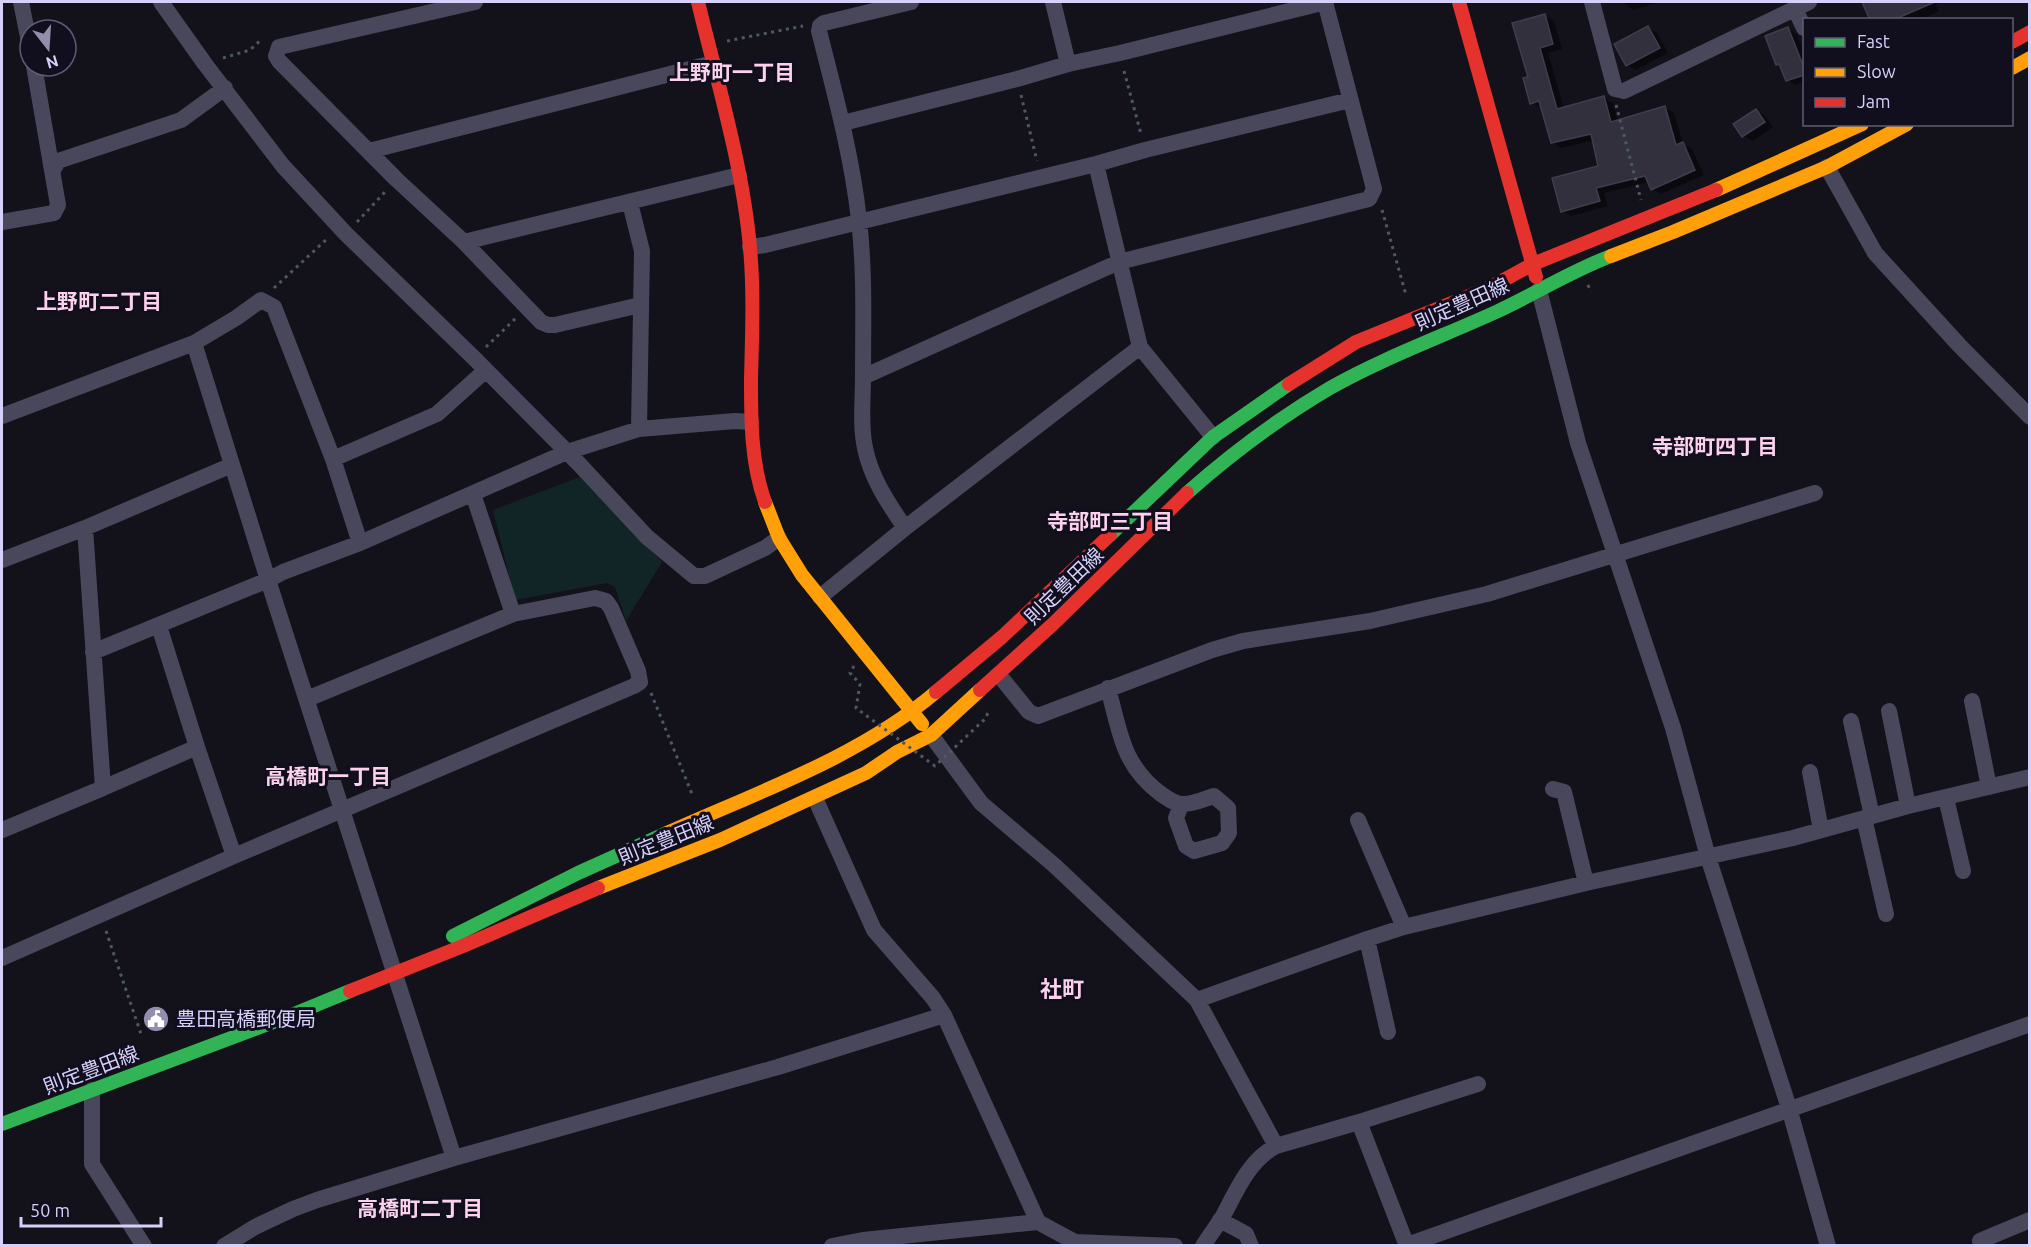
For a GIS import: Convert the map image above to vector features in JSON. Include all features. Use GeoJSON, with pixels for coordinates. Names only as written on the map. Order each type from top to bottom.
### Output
{"type":"FeatureCollection","features":[{"type":"Feature","properties":{"kind":"main road"},"geometry":{"type":"LineString","coordinates":[[698,2],[739,175],[750,247],[753,310],[751,422],[756,469],[779,538],[802,575],[931,735]]}},
{"type":"Feature","properties":{"kind":"main road"},"geometry":{"type":"LineString","coordinates":[[1463,3],[1539,290]]}},
{"type":"Feature","properties":{"kind":"main road"},"geometry":{"type":"LineString","coordinates":[[2013,41],[2030,32]]}},
{"type":"Feature","properties":{"kind":"main road"},"geometry":{"type":"LineString","coordinates":[[2013,67],[2030,58]]}},
{"type":"Feature","properties":{"kind":"main road","name":"則定豊田線"},"geometry":{"type":"LineString","coordinates":[[396,971],[430,948],[481,921],[705,815],[846,753],[913,712],[1002,637],[1213,437],[1273,394],[1356,342],[1491,287],[1533,264],[1738,181],[1857,126]]}},
{"type":"Feature","properties":{"kind":"main road","name":"則定豊田線"},"geometry":{"type":"LineString","coordinates":[[2,1124],[287,1017],[396,971],[463,946],[567,900],[720,840],[866,773],[931,735],[1053,625],[1183,497],[1226,459],[1270,427],[1331,388],[1418,345],[1497,311],[1582,267],[1673,232],[1827,167],[1902,126]]}},
{"type":"Feature","properties":{"kind":"street"},"geometry":{"type":"LineString","coordinates":[[21,2],[24,18]]}},
{"type":"Feature","properties":{"kind":"street"},"geometry":{"type":"LineString","coordinates":[[162,2],[205,64],[283,166],[341,229],[480,364],[647,537],[694,576],[705,576],[765,548],[779,538]]}},
{"type":"Feature","properties":{"kind":"street"},"geometry":{"type":"LineString","coordinates":[[475,2],[279,47],[276,56],[541,322],[548,325],[640,305]]}},
{"type":"Feature","properties":{"kind":"street"},"geometry":{"type":"LineString","coordinates":[[905,528],[881,492],[864,447],[860,222],[843,123],[819,31],[820,26],[828,21],[911,2]]}},
{"type":"Feature","properties":{"kind":"street"},"geometry":{"type":"LineString","coordinates":[[1053,2],[1068,64]]}},
{"type":"Feature","properties":{"kind":"street"},"geometry":{"type":"LineString","coordinates":[[843,123],[1068,64],[1325,2],[1374,189],[1372,196],[1366,201],[1119,262],[863,377]]}},
{"type":"Feature","properties":{"kind":"street"},"geometry":{"type":"LineString","coordinates":[[1592,2],[1615,89],[1619,91],[1624,91],[1802,5]]}},
{"type":"Feature","properties":{"kind":"street"},"geometry":{"type":"LineString","coordinates":[[369,151],[712,63]]}},
{"type":"Feature","properties":{"kind":"street"},"geometry":{"type":"LineString","coordinates":[[2,222],[54,213],[58,205],[36,78]]}},
{"type":"Feature","properties":{"kind":"street"},"geometry":{"type":"LineString","coordinates":[[53,170],[58,161],[181,120],[225,88]]}},
{"type":"Feature","properties":{"kind":"street"},"geometry":{"type":"LineString","coordinates":[[750,247],[860,222],[1350,100]]}},
{"type":"Feature","properties":{"kind":"street"},"geometry":{"type":"LineString","coordinates":[[1096,164],[1140,347],[1213,437]]}},
{"type":"Feature","properties":{"kind":"street"},"geometry":{"type":"LineString","coordinates":[[1827,167],[1875,254],[1959,345],[2030,417]]}},
{"type":"Feature","properties":{"kind":"street"},"geometry":{"type":"LineString","coordinates":[[464,243],[739,175]]}},
{"type":"Feature","properties":{"kind":"street"},"geometry":{"type":"LineString","coordinates":[[630,203],[642,250],[639,429]]}},
{"type":"Feature","properties":{"kind":"street"},"geometry":{"type":"LineString","coordinates":[[1539,290],[1578,443],[1673,728],[1708,857],[1789,1108],[1828,1245]]}},
{"type":"Feature","properties":{"kind":"street"},"geometry":{"type":"LineString","coordinates":[[2,416],[194,343],[261,300],[274,307],[333,459],[360,543]]}},
{"type":"Feature","properties":{"kind":"street"},"geometry":{"type":"LineString","coordinates":[[194,343],[454,1158]]}},
{"type":"Feature","properties":{"kind":"street"},"geometry":{"type":"LineString","coordinates":[[820,597],[905,528],[1140,347]]}},
{"type":"Feature","properties":{"kind":"street"},"geometry":{"type":"LineString","coordinates":[[333,459],[437,414],[480,364]]}},
{"type":"Feature","properties":{"kind":"street"},"geometry":{"type":"LineString","coordinates":[[93,652],[283,572],[360,543],[567,452],[639,429],[735,421],[751,422]]}},
{"type":"Feature","properties":{"kind":"street"},"geometry":{"type":"LineString","coordinates":[[2,560],[85,528],[232,465]]}},
{"type":"Feature","properties":{"kind":"street"},"geometry":{"type":"LineString","coordinates":[[999,675],[1029,712],[1038,716],[1108,688],[1243,641],[1370,621],[1487,594],[1815,493]]}},
{"type":"Feature","properties":{"kind":"street"},"geometry":{"type":"LineString","coordinates":[[473,494],[513,614]]}},
{"type":"Feature","properties":{"kind":"street"},"geometry":{"type":"LineString","coordinates":[[85,528],[103,788]]}},
{"type":"Feature","properties":{"kind":"street"},"geometry":{"type":"LineString","coordinates":[[2,958],[640,682],[638,671],[611,608],[606,601],[595,598],[513,614],[307,699]]}},
{"type":"Feature","properties":{"kind":"street"},"geometry":{"type":"LineString","coordinates":[[159,626],[234,856]]}},
{"type":"Feature","properties":{"kind":"street"},"geometry":{"type":"LineString","coordinates":[[1108,688],[1124,747],[1132,764],[1148,784],[1181,805]]}},
{"type":"Feature","properties":{"kind":"street"},"geometry":{"type":"LineString","coordinates":[[1972,701],[1989,787]]}},
{"type":"Feature","properties":{"kind":"street"},"geometry":{"type":"LineString","coordinates":[[1889,711],[1908,806]]}},
{"type":"Feature","properties":{"kind":"street"},"geometry":{"type":"LineString","coordinates":[[1851,721],[1886,914]]}},
{"type":"Feature","properties":{"kind":"street"},"geometry":{"type":"LineString","coordinates":[[931,735],[981,803],[1054,865],[1197,1000],[1276,1146]]}},
{"type":"Feature","properties":{"kind":"street"},"geometry":{"type":"LineString","coordinates":[[2,830],[197,747]]}},
{"type":"Feature","properties":{"kind":"street"},"geometry":{"type":"LineString","coordinates":[[1809,772],[1821,830]]}},
{"type":"Feature","properties":{"kind":"street"},"geometry":{"type":"LineString","coordinates":[[1197,1000],[1404,927],[1586,882],[1708,857],[1821,830],[1908,806],[2030,777]]}},
{"type":"Feature","properties":{"kind":"street"},"geometry":{"type":"LineString","coordinates":[[1553,789],[1564,792],[1586,882]]}},
{"type":"Feature","properties":{"kind":"street"},"geometry":{"type":"LineString","coordinates":[[815,798],[874,930],[933,998],[944,1015],[1038,1222]]}},
{"type":"Feature","properties":{"kind":"street"},"geometry":{"type":"LineString","coordinates":[[1946,798],[1964,872]]}},
{"type":"Feature","properties":{"kind":"street"},"geometry":{"type":"LineString","coordinates":[[1358,820],[1404,927]]}},
{"type":"Feature","properties":{"kind":"street"},"geometry":{"type":"LineString","coordinates":[[1367,939],[1388,1032]]}},
{"type":"Feature","properties":{"kind":"street"},"geometry":{"type":"LineString","coordinates":[[224,1245],[293,1209],[454,1158],[778,1067],[944,1015]]}},
{"type":"Feature","properties":{"kind":"street"},"geometry":{"type":"LineString","coordinates":[[1359,1122],[1407,1245],[2030,1024]]}},
{"type":"Feature","properties":{"kind":"street"},"geometry":{"type":"LineString","coordinates":[[1203,1245],[1220,1220],[1241,1179],[1268,1150],[1478,1084]]}},
{"type":"Feature","properties":{"kind":"street"},"geometry":{"type":"LineString","coordinates":[[92,1090],[92,1164],[144,1245]]}},
{"type":"Feature","properties":{"kind":"street"},"geometry":{"type":"LineString","coordinates":[[1220,1220],[1246,1234],[1251,1245]]}},
{"type":"Feature","properties":{"kind":"street"},"geometry":{"type":"LineString","coordinates":[[1982,1245],[1980,1240],[2030,1220]]}},
{"type":"Feature","properties":{"kind":"street"},"geometry":{"type":"LineString","coordinates":[[832,1245],[1038,1222],[1075,1242],[1175,1245]]}},
{"type":"Feature","properties":{"kind":"path"},"geometry":{"type":"LineString","coordinates":[[723,41],[809,25],[820,26]]}},
{"type":"Feature","properties":{"kind":"path"},"geometry":{"type":"LineString","coordinates":[[205,64],[250,50],[266,36]]}},
{"type":"Feature","properties":{"kind":"path"},"geometry":{"type":"LineString","coordinates":[[1120,53],[1145,150]]}},
{"type":"Feature","properties":{"kind":"path"},"geometry":{"type":"LineString","coordinates":[[1017,79],[1042,177]]}},
{"type":"Feature","properties":{"kind":"path"},"geometry":{"type":"LineString","coordinates":[[1619,91],[1615,107],[1641,202]]}},
{"type":"Feature","properties":{"kind":"path"},"geometry":{"type":"LineString","coordinates":[[261,300],[396,179]]}},
{"type":"Feature","properties":{"kind":"path"},"geometry":{"type":"LineString","coordinates":[[1372,196],[1381,204],[1406,295]]}},
{"type":"Feature","properties":{"kind":"path"},"geometry":{"type":"LineString","coordinates":[[480,364],[528,307]]}},
{"type":"Feature","properties":{"kind":"path"},"geometry":{"type":"LineString","coordinates":[[854,666],[850,673],[860,684],[856,708],[935,766],[986,718],[988,712]]}},
{"type":"Feature","properties":{"kind":"path"},"geometry":{"type":"LineString","coordinates":[[640,682],[650,690],[692,794]]}},
{"type":"Feature","properties":{"kind":"path"},"geometry":{"type":"LineString","coordinates":[[100,915],[142,1037]]}},
{"type":"Feature","properties":{"kind":"green space"},"geometry":{"type":"Polygon","coordinates":[[[580,477],[662,562],[626,621],[615,587],[607,583],[515,600],[493,510],[580,477]]]}},
{"type":"Feature","properties":{"kind":"building"},"geometry":{"type":"Polygon","coordinates":[[[1862,2],[1935,2],[1898,18],[1869,18],[1862,2]]]}},
{"type":"Feature","properties":{"kind":"building"},"geometry":{"type":"Polygon","coordinates":[[[1545,14],[1553,44],[1540,48],[1557,109],[1604,96],[1611,122],[1665,106],[1676,145],[1683,142],[1695,170],[1651,190],[1645,176],[1596,188],[1600,201],[1561,212],[1552,178],[1598,166],[1591,134],[1551,143],[1539,101],[1530,104],[1523,78],[1528,77],[1512,23],[1545,14]]]}},
{"type":"Feature","properties":{"kind":"building"},"geometry":{"type":"Polygon","coordinates":[[[1648,26],[1660,48],[1626,66],[1614,44],[1648,26]]]}},
{"type":"Feature","properties":{"kind":"building"},"geometry":{"type":"Polygon","coordinates":[[[1788,27],[1803,65],[1803,75],[1786,81],[1779,64],[1776,65],[1765,36],[1788,27]]]}},
{"type":"Feature","properties":{"kind":"building"},"geometry":{"type":"Polygon","coordinates":[[[1756,109],[1765,122],[1742,137],[1733,124],[1756,109]]]}},
{"type":"Feature","properties":{"kind":"traffic: fast"},"geometry":{"type":"LineString","coordinates":[[1187,493],[1256,437],[1330,388],[1391,357],[1496,312],[1611,256]]}},
{"type":"Feature","properties":{"kind":"traffic: fast"},"geometry":{"type":"LineString","coordinates":[[1110,535],[1213,437],[1289,384]]}},
{"type":"Feature","properties":{"kind":"traffic: fast"},"geometry":{"type":"LineString","coordinates":[[453,936],[578,873],[667,833]]}},
{"type":"Feature","properties":{"kind":"traffic: fast"},"geometry":{"type":"LineString","coordinates":[[2,1124],[350,991]]}},
{"type":"Feature","properties":{"kind":"traffic: slow"},"geometry":{"type":"LineString","coordinates":[[2013,67],[2030,58]]}},
{"type":"Feature","properties":{"kind":"traffic: slow"},"geometry":{"type":"LineString","coordinates":[[1716,190],[1858,126]]}},
{"type":"Feature","properties":{"kind":"traffic: slow"},"geometry":{"type":"LineString","coordinates":[[1611,256],[1827,167],[1903,126]]}},
{"type":"Feature","properties":{"kind":"traffic: slow"},"geometry":{"type":"LineString","coordinates":[[765,502],[779,538],[802,575],[922,724]]}},
{"type":"Feature","properties":{"kind":"traffic: slow"},"geometry":{"type":"LineString","coordinates":[[598,888],[720,840],[866,773],[897,752],[931,735],[980,690]]}},
{"type":"Feature","properties":{"kind":"traffic: slow"},"geometry":{"type":"LineString","coordinates":[[667,833],[807,772],[874,736],[936,692]]}},
{"type":"Feature","properties":{"kind":"traffic: jam"},"geometry":{"type":"LineString","coordinates":[[698,2],[728,124],[747,217],[752,281],[752,426],[754,457],[765,502]]}},
{"type":"Feature","properties":{"kind":"traffic: jam"},"geometry":{"type":"LineString","coordinates":[[1459,2],[1536,277]]}},
{"type":"Feature","properties":{"kind":"traffic: jam"},"geometry":{"type":"LineString","coordinates":[[2013,41],[2030,32]]}},
{"type":"Feature","properties":{"kind":"traffic: jam"},"geometry":{"type":"LineString","coordinates":[[1289,384],[1356,342],[1491,287],[1533,264],[1716,190]]}},
{"type":"Feature","properties":{"kind":"traffic: jam"},"geometry":{"type":"LineString","coordinates":[[980,690],[1052,625],[1187,493]]}},
{"type":"Feature","properties":{"kind":"traffic: jam"},"geometry":{"type":"LineString","coordinates":[[936,692],[1002,637],[1110,535]]}},
{"type":"Feature","properties":{"kind":"traffic: jam"},"geometry":{"type":"LineString","coordinates":[[350,991],[598,888]]}},
{"type":"Feature","properties":{"kind":"place","name":"豊田高橋郵便局"},"geometry":{"type":"Point","coordinates":[156,1019]}},
{"type":"Feature","properties":{"kind":"district","name":"上野町一丁目"},"geometry":{"type":"Point","coordinates":[732,73]}},
{"type":"Feature","properties":{"kind":"district","name":"上野町二丁目"},"geometry":{"type":"Point","coordinates":[99,302]}},
{"type":"Feature","properties":{"kind":"district","name":"寺部町四丁目"},"geometry":{"type":"Point","coordinates":[1715,447]}},
{"type":"Feature","properties":{"kind":"district","name":"寺部町三丁目"},"geometry":{"type":"Point","coordinates":[1110,522]}},
{"type":"Feature","properties":{"kind":"district","name":"高橋町一丁目"},"geometry":{"type":"Point","coordinates":[328,777]}},
{"type":"Feature","properties":{"kind":"district","name":"社町"},"geometry":{"type":"Point","coordinates":[1062,989]}},
{"type":"Feature","properties":{"kind":"district","name":"高橋町二丁目"},"geometry":{"type":"Point","coordinates":[420,1209]}}]}
